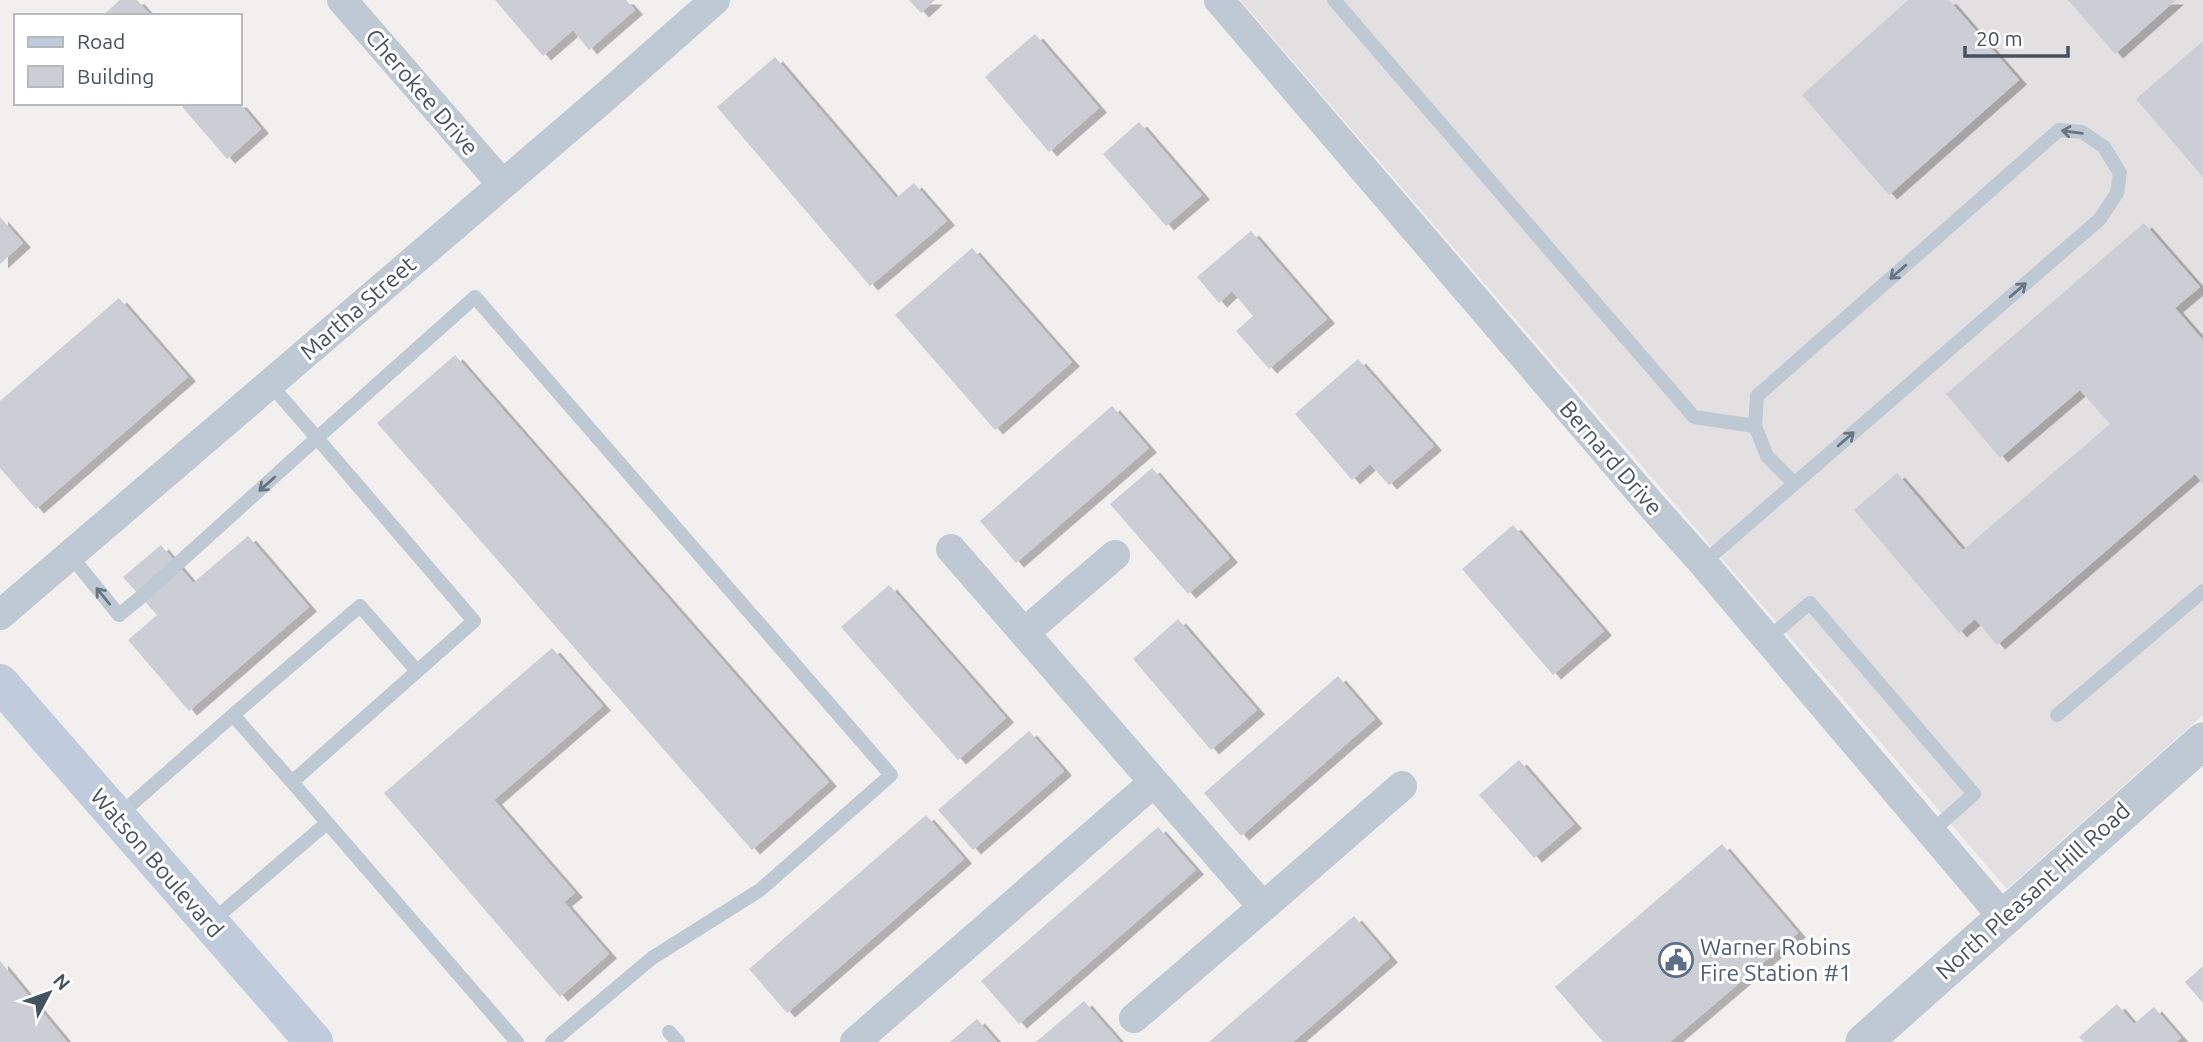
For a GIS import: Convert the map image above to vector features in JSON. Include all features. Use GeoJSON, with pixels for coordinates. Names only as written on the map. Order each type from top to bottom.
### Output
{"type":"FeatureCollection","features":[{"type":"Feature","properties":{"kind":"main road","name":"Watson Boulevard"},"geometry":{"type":"LineString","coordinates":[[0,684],[314,1042]]}},
{"type":"Feature","properties":{"kind":"street","name":"Cherokee Drive"},"geometry":{"type":"LineString","coordinates":[[342,0],[502,184]]}},
{"type":"Feature","properties":{"kind":"street","name":"Martha Street"},"geometry":{"type":"LineString","coordinates":[[0,615],[715,0]]}},
{"type":"Feature","properties":{"kind":"street","name":"Bernard Drive"},"geometry":{"type":"LineString","coordinates":[[1219,0],[2003,917]]}},
{"type":"Feature","properties":{"kind":"street"},"geometry":{"type":"LineString","coordinates":[[951,549],[1263,907]]}},
{"type":"Feature","properties":{"kind":"street"},"geometry":{"type":"LineString","coordinates":[[1024,633],[1115,555]]}},
{"type":"Feature","properties":{"kind":"street","name":"North Pleasant Hill Road"},"geometry":{"type":"LineString","coordinates":[[1864,1042],[2203,741]]}},
{"type":"Feature","properties":{"kind":"street"},"geometry":{"type":"LineString","coordinates":[[855,1042],[1154,782]]}},
{"type":"Feature","properties":{"kind":"street"},"geometry":{"type":"LineString","coordinates":[[1134,1018],[1402,786]]}},
{"type":"Feature","properties":{"kind":"lane"},"geometry":{"type":"LineString","coordinates":[[1334,0],[1694,417],[1755,426]]}},
{"type":"Feature","properties":{"kind":"lane"},"geometry":{"type":"LineString","coordinates":[[1703,564],[2100,219],[2117,193],[2120,173],[2104,147],[2082,132],[2059,130],[1757,396],[1755,426],[1767,456],[1794,483]]}},
{"type":"Feature","properties":{"kind":"lane"},"geometry":{"type":"LineString","coordinates":[[70,555],[119,615],[475,296],[891,775],[760,890],[652,958],[552,1042]]}},
{"type":"Feature","properties":{"kind":"lane"},"geometry":{"type":"LineString","coordinates":[[270,384],[474,621],[292,782]]}},
{"type":"Feature","properties":{"kind":"lane"},"geometry":{"type":"LineString","coordinates":[[2057,715],[2203,591]]}},
{"type":"Feature","properties":{"kind":"lane"},"geometry":{"type":"LineString","coordinates":[[1767,639],[1810,603],[1974,794],[1931,832]]}},
{"type":"Feature","properties":{"kind":"lane"},"geometry":{"type":"LineString","coordinates":[[117,817],[360,606],[417,671]]}},
{"type":"Feature","properties":{"kind":"lane"},"geometry":{"type":"LineString","coordinates":[[233,715],[510,1039]]}},
{"type":"Feature","properties":{"kind":"lane"},"geometry":{"type":"LineString","coordinates":[[210,923],[327,823]]}},
{"type":"Feature","properties":{"kind":"shaded area"},"geometry":{"type":"Polygon","coordinates":[[[1240,0],[2203,0],[2203,715],[2007,889],[1240,0]]]}},
{"type":"Feature","properties":{"kind":"building"},"geometry":{"type":"Polygon","coordinates":[[[120,0],[137,0],[149,14],[104,14],[120,0]]]}},
{"type":"Feature","properties":{"kind":"building"},"geometry":{"type":"Polygon","coordinates":[[[495,0],[626,0],[635,10],[589,50],[573,30],[543,56],[495,0]]]}},
{"type":"Feature","properties":{"kind":"building"},"geometry":{"type":"Polygon","coordinates":[[[909,0],[935,0],[921,13],[909,0]]]}},
{"type":"Feature","properties":{"kind":"building"},"geometry":{"type":"Polygon","coordinates":[[[1908,0],[1949,0],[2019,80],[1889,195],[1802,95],[1908,0]]]}},
{"type":"Feature","properties":{"kind":"building"},"geometry":{"type":"Polygon","coordinates":[[[2068,0],[2176,0],[2115,54],[2068,0]]]}},
{"type":"Feature","properties":{"kind":"building"},"geometry":{"type":"Polygon","coordinates":[[[1035,34],[1099,108],[1049,152],[985,77],[1035,34]]]}},
{"type":"Feature","properties":{"kind":"building"},"geometry":{"type":"Polygon","coordinates":[[[2203,41],[2203,177],[2136,99],[2203,41]]]}},
{"type":"Feature","properties":{"kind":"building"},"geometry":{"type":"Polygon","coordinates":[[[775,57],[896,198],[914,183],[947,221],[870,286],[717,107],[775,57]]]}},
{"type":"Feature","properties":{"kind":"building"},"geometry":{"type":"Polygon","coordinates":[[[181,105],[241,105],[261,129],[227,159],[181,105]]]}},
{"type":"Feature","properties":{"kind":"building"},"geometry":{"type":"Polygon","coordinates":[[[1139,122],[1202,195],[1166,226],[1103,154],[1139,122]]]}},
{"type":"Feature","properties":{"kind":"building"},"geometry":{"type":"Polygon","coordinates":[[[0,217],[23,243],[0,264],[0,217]]]}},
{"type":"Feature","properties":{"kind":"building"},"geometry":{"type":"Polygon","coordinates":[[[2144,223],[2200,287],[2175,308],[2203,340],[2203,484],[2195,474],[1997,645],[1975,619],[1959,633],[1854,510],[1897,473],[1963,550],[2110,424],[2080,390],[2000,458],[1946,394],[2144,223]]]}},
{"type":"Feature","properties":{"kind":"building"},"geometry":{"type":"Polygon","coordinates":[[[1251,231],[1327,319],[1269,369],[1236,331],[1253,316],[1232,291],[1219,303],[1197,277],[1251,231]]]}},
{"type":"Feature","properties":{"kind":"building"},"geometry":{"type":"Polygon","coordinates":[[[972,248],[1072,362],[995,430],[895,315],[972,248]]]}},
{"type":"Feature","properties":{"kind":"building"},"geometry":{"type":"Polygon","coordinates":[[[119,298],[188,377],[36,509],[0,468],[0,401],[119,298]]]}},
{"type":"Feature","properties":{"kind":"building"},"geometry":{"type":"Polygon","coordinates":[[[455,355],[829,782],[752,850],[377,423],[455,355]]]}},
{"type":"Feature","properties":{"kind":"building"},"geometry":{"type":"Polygon","coordinates":[[[1358,359],[1434,446],[1389,485],[1370,464],[1352,480],[1295,414],[1358,359]]]}},
{"type":"Feature","properties":{"kind":"building"},"geometry":{"type":"Polygon","coordinates":[[[1112,406],[1149,448],[1016,563],[980,521],[1112,406]]]}},
{"type":"Feature","properties":{"kind":"building"},"geometry":{"type":"Polygon","coordinates":[[[1152,468],[1230,558],[1188,594],[1110,504],[1152,468]]]}},
{"type":"Feature","properties":{"kind":"building"},"geometry":{"type":"Polygon","coordinates":[[[1513,525],[1604,631],[1553,675],[1462,569],[1513,525]]]}},
{"type":"Feature","properties":{"kind":"building"},"geometry":{"type":"Polygon","coordinates":[[[248,536],[309,607],[189,711],[128,640],[157,615],[123,577],[161,545],[193,583],[248,536]]]}},
{"type":"Feature","properties":{"kind":"building"},"geometry":{"type":"Polygon","coordinates":[[[889,585],[1006,718],[958,760],[841,627],[889,585]]]}},
{"type":"Feature","properties":{"kind":"building"},"geometry":{"type":"Polygon","coordinates":[[[1178,619],[1257,710],[1211,750],[1133,659],[1178,619]]]}},
{"type":"Feature","properties":{"kind":"building"},"geometry":{"type":"Polygon","coordinates":[[[552,648],[603,706],[494,800],[575,893],[564,902],[609,954],[560,997],[384,793],[552,648]]]}},
{"type":"Feature","properties":{"kind":"building"},"geometry":{"type":"Polygon","coordinates":[[[1338,676],[1375,719],[1241,836],[1204,793],[1338,676]]]}},
{"type":"Feature","properties":{"kind":"building"},"geometry":{"type":"Polygon","coordinates":[[[1029,731],[1064,771],[973,850],[938,810],[1029,731]]]}},
{"type":"Feature","properties":{"kind":"building"},"geometry":{"type":"Polygon","coordinates":[[[1519,760],[1574,824],[1534,858],[1479,795],[1519,760]]]}},
{"type":"Feature","properties":{"kind":"building"},"geometry":{"type":"Polygon","coordinates":[[[926,815],[964,859],[787,1013],[749,969],[926,815]]]}},
{"type":"Feature","properties":{"kind":"building"},"geometry":{"type":"Polygon","coordinates":[[[1158,827],[1196,870],[1019,1024],[981,981],[1158,827]]]}},
{"type":"Feature","properties":{"kind":"building","name":"Warner Robins Fire Station #1"},"geometry":{"type":"Polygon","coordinates":[[[1722,844],[1798,933],[1670,1042],[1603,1042],[1555,987],[1722,844]]]}},
{"type":"Feature","properties":{"kind":"building"},"geometry":{"type":"Polygon","coordinates":[[[1354,916],[1390,958],[1293,1042],[1209,1042],[1354,916]]]}},
{"type":"Feature","properties":{"kind":"building"},"geometry":{"type":"Polygon","coordinates":[[[0,961],[67,1042],[0,1042],[0,961]]]}},
{"type":"Feature","properties":{"kind":"building"},"geometry":{"type":"Polygon","coordinates":[[[2203,966],[2203,1003],[2185,982],[2203,966]]]}},
{"type":"Feature","properties":{"kind":"building"},"geometry":{"type":"Polygon","coordinates":[[[1084,1001],[1120,1042],[1036,1042],[1084,1001]]]}},
{"type":"Feature","properties":{"kind":"building"},"geometry":{"type":"Polygon","coordinates":[[[2117,1004],[2134,1024],[2154,1007],[2181,1038],[2176,1042],[2084,1042],[2079,1037],[2117,1004]]]}},
{"type":"Feature","properties":{"kind":"building"},"geometry":{"type":"Polygon","coordinates":[[[977,1019],[997,1042],[950,1042],[977,1019]]]}},
{"type":"Feature","properties":{"kind":"place","name":"Warner Robins Fire Station #1"},"geometry":{"type":"Point","coordinates":[1676,960]}}]}
